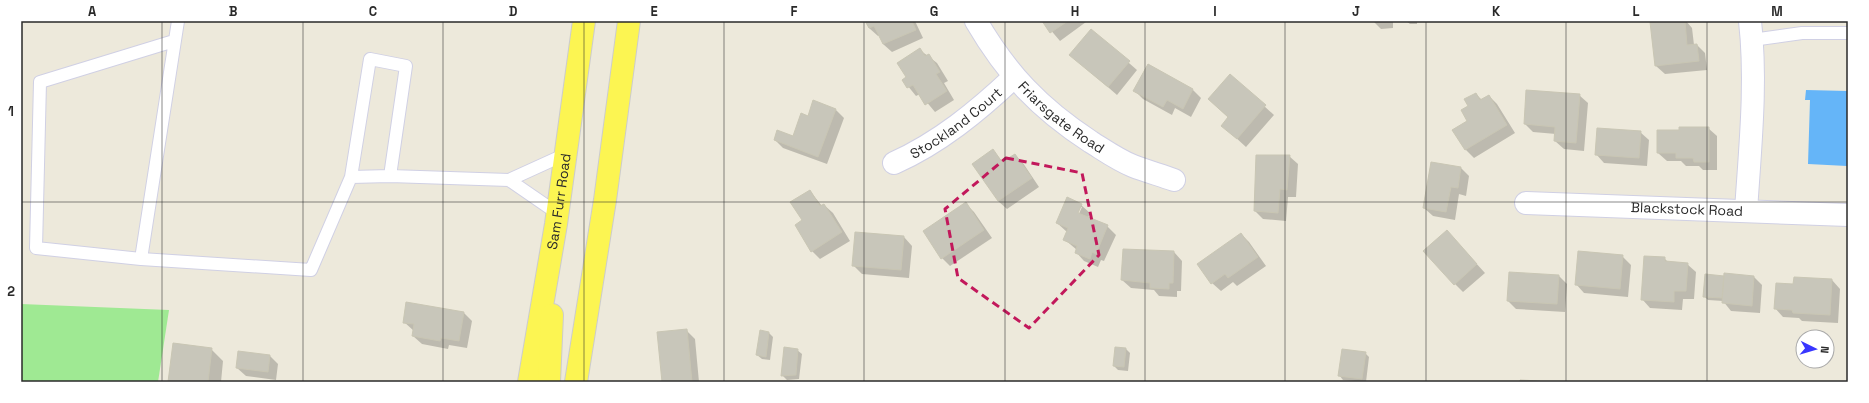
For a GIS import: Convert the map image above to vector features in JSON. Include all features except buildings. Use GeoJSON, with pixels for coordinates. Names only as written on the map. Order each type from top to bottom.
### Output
{"type":"FeatureCollection","features":[{"type":"Feature","properties":{"kind":"main road","name":"Sam Furr Road"},"geometry":{"type":"LineString","coordinates":[[529,382],[557,218],[584,21]]}},
{"type":"Feature","properties":{"kind":"main road"},"geometry":{"type":"LineString","coordinates":[[576,382],[605,200],[629,21]]}},
{"type":"Feature","properties":{"kind":"main road"},"geometry":{"type":"LineString","coordinates":[[550,382],[557,218]]}},
{"type":"Feature","properties":{"kind":"street","name":"Friarsgate Road"},"geometry":{"type":"LineString","coordinates":[[976,21],[990,46],[1014,77],[1052,115],[1103,149],[1133,166],[1174,180]]}},
{"type":"Feature","properties":{"kind":"street"},"geometry":{"type":"LineString","coordinates":[[1746,211],[1752,94],[1751,30]]}},
{"type":"Feature","properties":{"kind":"street","name":"Stockland Court"},"geometry":{"type":"LineString","coordinates":[[894,163],[912,155],[966,120],[1014,77]]}},
{"type":"Feature","properties":{"kind":"street","name":"Blackstock Road"},"geometry":{"type":"LineString","coordinates":[[1526,203],[1848,215]]}},
{"type":"Feature","properties":{"kind":"lane"},"geometry":{"type":"LineString","coordinates":[[141,259],[178,21]]}},
{"type":"Feature","properties":{"kind":"lane"},"geometry":{"type":"LineString","coordinates":[[1751,30],[1802,33],[1848,33]]}},
{"type":"Feature","properties":{"kind":"lane"},"geometry":{"type":"LineString","coordinates":[[174,41],[40,82],[36,248],[141,259],[311,270],[351,177],[370,59],[406,66],[390,176]]}},
{"type":"Feature","properties":{"kind":"lane"},"geometry":{"type":"LineString","coordinates":[[351,177],[390,176],[509,180],[566,154]]}},
{"type":"Feature","properties":{"kind":"lane"},"geometry":{"type":"LineString","coordinates":[[509,180],[557,218]]}},
{"type":"Feature","properties":{"kind":"highlighted area"},"geometry":{"type":"Polygon","coordinates":[[[1006,158],[1082,173],[1099,255],[1029,328],[958,278],[945,209],[1006,158]]]}},
{"type":"Feature","properties":{"kind":"green space"},"geometry":{"type":"Polygon","coordinates":[[[21,304],[169,310],[158,382],[21,382],[21,304]]]}},
{"type":"Feature","properties":{"kind":"water"},"geometry":{"type":"Polygon","coordinates":[[[1806,90],[1848,91],[1847,166],[1808,164],[1810,100],[1805,100],[1806,90]]]}}]}
